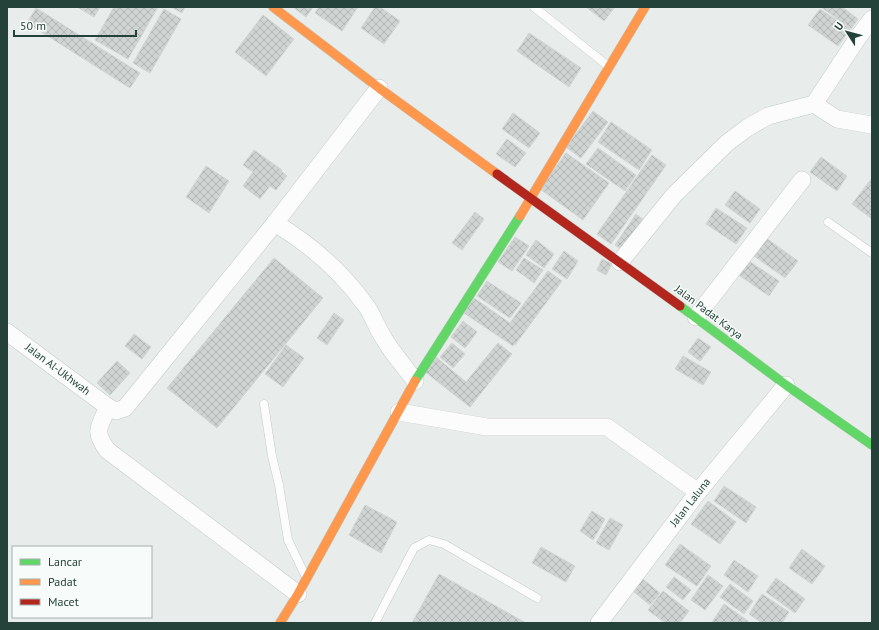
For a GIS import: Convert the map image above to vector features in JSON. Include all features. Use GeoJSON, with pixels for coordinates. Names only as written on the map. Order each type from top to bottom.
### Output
{"type":"FeatureCollection","features":[{"type":"Feature","properties":{"kind":"street","name":"Jalan Padat Karya"},"geometry":{"type":"LineString","coordinates":[[273,7],[379,88],[591,243],[620,262],[872,445]]}},
{"type":"Feature","properties":{"kind":"street"},"geometry":{"type":"LineString","coordinates":[[280,623],[298,594],[415,381],[531,199],[645,7]]}},
{"type":"Feature","properties":{"kind":"street"},"geometry":{"type":"LineString","coordinates":[[620,262],[674,195],[727,143],[747,128],[768,116],[814,104],[872,19]]}},
{"type":"Feature","properties":{"kind":"street"},"geometry":{"type":"LineString","coordinates":[[298,594],[107,450],[98,435],[99,428],[108,407],[116,411],[125,408],[276,224],[379,88]]}},
{"type":"Feature","properties":{"kind":"street"},"geometry":{"type":"LineString","coordinates":[[814,104],[837,119],[872,125]]}},
{"type":"Feature","properties":{"kind":"street"},"geometry":{"type":"LineString","coordinates":[[696,317],[802,180]]}},
{"type":"Feature","properties":{"kind":"street"},"geometry":{"type":"LineString","coordinates":[[276,224],[296,235],[330,263],[367,308],[383,338],[415,381]]}},
{"type":"Feature","properties":{"kind":"street","name":"Jalan Al-Ukhwah"},"geometry":{"type":"LineString","coordinates":[[7,332],[108,407]]}},
{"type":"Feature","properties":{"kind":"street","name":"Jalan Laluna"},"geometry":{"type":"LineString","coordinates":[[599,623],[698,492],[786,384]]}},
{"type":"Feature","properties":{"kind":"street"},"geometry":{"type":"LineString","coordinates":[[399,412],[487,427],[608,427],[698,492]]}},
{"type":"Feature","properties":{"kind":"lane"},"geometry":{"type":"LineString","coordinates":[[534,7],[609,67]]}},
{"type":"Feature","properties":{"kind":"lane"},"geometry":{"type":"LineString","coordinates":[[828,222],[872,253]]}},
{"type":"Feature","properties":{"kind":"lane"},"geometry":{"type":"LineString","coordinates":[[264,404],[288,540],[306,578]]}},
{"type":"Feature","properties":{"kind":"lane"},"geometry":{"type":"LineString","coordinates":[[375,623],[414,548],[429,540],[444,544],[537,598]]}},
{"type":"Feature","properties":{"kind":"building"},"geometry":{"type":"Polygon","coordinates":[[[77,7],[100,7],[94,17],[77,7]]]}},
{"type":"Feature","properties":{"kind":"building"},"geometry":{"type":"Polygon","coordinates":[[[114,7],[158,7],[128,59],[95,40],[114,7]]]}},
{"type":"Feature","properties":{"kind":"building"},"geometry":{"type":"Polygon","coordinates":[[[171,7],[185,7],[182,13],[171,7]]]}},
{"type":"Feature","properties":{"kind":"building"},"geometry":{"type":"Polygon","coordinates":[[[293,7],[313,7],[306,17],[293,7]]]}},
{"type":"Feature","properties":{"kind":"building"},"geometry":{"type":"Polygon","coordinates":[[[319,7],[358,7],[342,31],[315,13],[319,7]]]}},
{"type":"Feature","properties":{"kind":"building"},"geometry":{"type":"Polygon","coordinates":[[[375,7],[380,7],[400,21],[384,44],[361,28],[375,7]]]}},
{"type":"Feature","properties":{"kind":"building"},"geometry":{"type":"Polygon","coordinates":[[[586,7],[615,7],[604,21],[586,7]]]}},
{"type":"Feature","properties":{"kind":"building"},"geometry":{"type":"Polygon","coordinates":[[[821,7],[842,7],[858,19],[851,29],[821,7]]]}},
{"type":"Feature","properties":{"kind":"building"},"geometry":{"type":"Polygon","coordinates":[[[36,8],[140,73],[130,88],[27,23],[36,8]]]}},
{"type":"Feature","properties":{"kind":"building"},"geometry":{"type":"Polygon","coordinates":[[[164,9],[181,19],[150,73],[133,63],[164,9]]]}},
{"type":"Feature","properties":{"kind":"building"},"geometry":{"type":"Polygon","coordinates":[[[820,9],[850,29],[838,46],[808,25],[820,9]]]}},
{"type":"Feature","properties":{"kind":"building"},"geometry":{"type":"Polygon","coordinates":[[[263,15],[294,39],[266,76],[235,52],[263,15]]]}},
{"type":"Feature","properties":{"kind":"building"},"geometry":{"type":"Polygon","coordinates":[[[529,33],[581,68],[569,87],[517,51],[529,33]]]}},
{"type":"Feature","properties":{"kind":"building"},"geometry":{"type":"Polygon","coordinates":[[[593,111],[608,122],[581,158],[566,147],[593,111]]]}},
{"type":"Feature","properties":{"kind":"building"},"geometry":{"type":"Polygon","coordinates":[[[513,113],[540,133],[529,148],[502,129],[513,113]]]}},
{"type":"Feature","properties":{"kind":"building"},"geometry":{"type":"Polygon","coordinates":[[[611,122],[652,150],[639,170],[598,142],[611,122]]]}},
{"type":"Feature","properties":{"kind":"building"},"geometry":{"type":"Polygon","coordinates":[[[507,139],[526,153],[515,167],[496,154],[507,139]]]}},
{"type":"Feature","properties":{"kind":"building"},"geometry":{"type":"Polygon","coordinates":[[[598,148],[636,175],[625,191],[586,164],[598,148]]]}},
{"type":"Feature","properties":{"kind":"building"},"geometry":{"type":"Polygon","coordinates":[[[254,150],[282,170],[281,171],[287,176],[276,190],[270,186],[260,199],[243,186],[253,172],[243,165],[254,150]]]}},
{"type":"Feature","properties":{"kind":"building"},"geometry":{"type":"Polygon","coordinates":[[[566,153],[609,183],[583,220],[540,189],[566,153]]]}},
{"type":"Feature","properties":{"kind":"building"},"geometry":{"type":"Polygon","coordinates":[[[652,155],[666,165],[611,244],[597,234],[652,155]]]}},
{"type":"Feature","properties":{"kind":"building"},"geometry":{"type":"Polygon","coordinates":[[[821,157],[847,176],[837,191],[810,172],[821,157]]]}},
{"type":"Feature","properties":{"kind":"building"},"geometry":{"type":"Polygon","coordinates":[[[206,166],[229,181],[209,213],[186,197],[206,166]]]}},
{"type":"Feature","properties":{"kind":"building"},"geometry":{"type":"Polygon","coordinates":[[[872,178],[872,219],[852,204],[872,178]]]}},
{"type":"Feature","properties":{"kind":"building"},"geometry":{"type":"Polygon","coordinates":[[[735,191],[760,209],[750,223],[725,205],[735,191]]]}},
{"type":"Feature","properties":{"kind":"building"},"geometry":{"type":"Polygon","coordinates":[[[716,208],[747,228],[736,244],[706,224],[716,208]]]}},
{"type":"Feature","properties":{"kind":"building"},"geometry":{"type":"Polygon","coordinates":[[[475,212],[484,219],[462,250],[452,243],[475,212]]]}},
{"type":"Feature","properties":{"kind":"building"},"geometry":{"type":"Polygon","coordinates":[[[636,214],[645,221],[624,251],[615,245],[636,214]]]}},
{"type":"Feature","properties":{"kind":"building"},"geometry":{"type":"Polygon","coordinates":[[[515,237],[529,246],[512,271],[498,262],[515,237]]]}},
{"type":"Feature","properties":{"kind":"building"},"geometry":{"type":"Polygon","coordinates":[[[766,238],[798,261],[785,278],[754,256],[766,238]]]}},
{"type":"Feature","properties":{"kind":"building"},"geometry":{"type":"Polygon","coordinates":[[[536,240],[554,254],[544,268],[526,255],[536,240]]]}},
{"type":"Feature","properties":{"kind":"building"},"geometry":{"type":"Polygon","coordinates":[[[564,251],[578,261],[567,279],[552,269],[564,251]]]}},
{"type":"Feature","properties":{"kind":"building"},"geometry":{"type":"Polygon","coordinates":[[[743,257],[779,281],[769,296],[733,271],[743,257]]]}},
{"type":"Feature","properties":{"kind":"building"},"geometry":{"type":"Polygon","coordinates":[[[274,258],[323,298],[217,428],[167,388],[274,258]]]}},
{"type":"Feature","properties":{"kind":"building"},"geometry":{"type":"Polygon","coordinates":[[[524,258],[543,270],[534,283],[516,270],[524,258]]]}},
{"type":"Feature","properties":{"kind":"building"},"geometry":{"type":"Polygon","coordinates":[[[602,259],[612,264],[606,275],[597,270],[602,259]]]}},
{"type":"Feature","properties":{"kind":"building"},"geometry":{"type":"Polygon","coordinates":[[[548,271],[562,281],[513,346],[464,313],[474,298],[510,323],[548,271]]]}},
{"type":"Feature","properties":{"kind":"building"},"geometry":{"type":"Polygon","coordinates":[[[487,281],[521,303],[510,318],[477,296],[487,281]]]}},
{"type":"Feature","properties":{"kind":"building"},"geometry":{"type":"Polygon","coordinates":[[[334,313],[344,320],[327,345],[317,338],[334,313]]]}},
{"type":"Feature","properties":{"kind":"building"},"geometry":{"type":"Polygon","coordinates":[[[463,321],[477,332],[465,348],[451,337],[463,321]]]}},
{"type":"Feature","properties":{"kind":"building"},"geometry":{"type":"Polygon","coordinates":[[[134,334],[151,347],[142,359],[125,346],[134,334]]]}},
{"type":"Feature","properties":{"kind":"building"},"geometry":{"type":"Polygon","coordinates":[[[698,338],[711,347],[700,361],[688,352],[698,338]]]}},
{"type":"Feature","properties":{"kind":"building"},"geometry":{"type":"Polygon","coordinates":[[[452,343],[465,354],[453,368],[440,357],[452,343]]]}},
{"type":"Feature","properties":{"kind":"building"},"geometry":{"type":"Polygon","coordinates":[[[498,343],[512,354],[470,407],[424,371],[436,357],[466,382],[498,343]]]}},
{"type":"Feature","properties":{"kind":"building"},"geometry":{"type":"Polygon","coordinates":[[[286,345],[304,358],[283,387],[265,374],[286,345]]]}},
{"type":"Feature","properties":{"kind":"building"},"geometry":{"type":"Polygon","coordinates":[[[683,356],[711,372],[703,385],[675,369],[683,356]]]}},
{"type":"Feature","properties":{"kind":"building"},"geometry":{"type":"Polygon","coordinates":[[[117,361],[130,373],[110,395],[97,383],[117,361]]]}},
{"type":"Feature","properties":{"kind":"building"},"geometry":{"type":"Polygon","coordinates":[[[724,486],[756,507],[746,523],[714,501],[724,486]]]}},
{"type":"Feature","properties":{"kind":"building"},"geometry":{"type":"Polygon","coordinates":[[[708,501],[736,522],[720,544],[691,524],[708,501]]]}},
{"type":"Feature","properties":{"kind":"building"},"geometry":{"type":"Polygon","coordinates":[[[365,505],[397,522],[381,553],[349,535],[365,505]]]}},
{"type":"Feature","properties":{"kind":"building"},"geometry":{"type":"Polygon","coordinates":[[[592,511],[605,519],[593,540],[580,531],[592,511]]]}},
{"type":"Feature","properties":{"kind":"building"},"geometry":{"type":"Polygon","coordinates":[[[610,518],[623,525],[609,550],[596,543],[610,518]]]}},
{"type":"Feature","properties":{"kind":"building"},"geometry":{"type":"Polygon","coordinates":[[[680,544],[711,566],[697,586],[665,565],[680,544]]]}},
{"type":"Feature","properties":{"kind":"building"},"geometry":{"type":"Polygon","coordinates":[[[541,547],[575,566],[566,582],[532,563],[541,547]]]}},
{"type":"Feature","properties":{"kind":"building"},"geometry":{"type":"Polygon","coordinates":[[[802,549],[825,566],[812,584],[789,568],[802,549]]]}},
{"type":"Feature","properties":{"kind":"building"},"geometry":{"type":"Polygon","coordinates":[[[734,560],[758,576],[748,592],[724,575],[734,560]]]}},
{"type":"Feature","properties":{"kind":"building"},"geometry":{"type":"Polygon","coordinates":[[[439,574],[526,623],[412,623],[439,574]]]}},
{"type":"Feature","properties":{"kind":"building"},"geometry":{"type":"Polygon","coordinates":[[[708,575],[723,586],[705,610],[691,600],[708,575]]]}},
{"type":"Feature","properties":{"kind":"building"},"geometry":{"type":"Polygon","coordinates":[[[639,576],[660,593],[650,605],[629,588],[639,576]]]}},
{"type":"Feature","properties":{"kind":"building"},"geometry":{"type":"Polygon","coordinates":[[[674,577],[691,590],[683,600],[666,587],[674,577]]]}},
{"type":"Feature","properties":{"kind":"building"},"geometry":{"type":"Polygon","coordinates":[[[776,578],[805,599],[795,613],[766,592],[776,578]]]}},
{"type":"Feature","properties":{"kind":"building"},"geometry":{"type":"Polygon","coordinates":[[[730,584],[753,601],[744,614],[720,597],[730,584]]]}},
{"type":"Feature","properties":{"kind":"building"},"geometry":{"type":"Polygon","coordinates":[[[663,591],[689,611],[680,623],[665,623],[648,610],[663,591]]]}},
{"type":"Feature","properties":{"kind":"building"},"geometry":{"type":"Polygon","coordinates":[[[762,594],[789,612],[782,623],[762,623],[749,614],[762,594]]]}},
{"type":"Feature","properties":{"kind":"building"},"geometry":{"type":"Polygon","coordinates":[[[724,604],[748,621],[747,623],[712,622],[724,604]]]}},
{"type":"Feature","properties":{"kind":"traffic: fast"},"geometry":{"type":"LineString","coordinates":[[415,381],[520,216]]}},
{"type":"Feature","properties":{"kind":"traffic: fast"},"geometry":{"type":"LineString","coordinates":[[680,306],[786,385],[872,445]]}},
{"type":"Feature","properties":{"kind":"traffic: slow"},"geometry":{"type":"LineString","coordinates":[[273,7],[379,88],[497,174]]}},
{"type":"Feature","properties":{"kind":"traffic: slow"},"geometry":{"type":"LineString","coordinates":[[520,216],[645,7]]}},
{"type":"Feature","properties":{"kind":"traffic: slow"},"geometry":{"type":"LineString","coordinates":[[280,623],[298,594],[415,381]]}},
{"type":"Feature","properties":{"kind":"traffic: jam"},"geometry":{"type":"LineString","coordinates":[[497,174],[680,306]]}}]}
